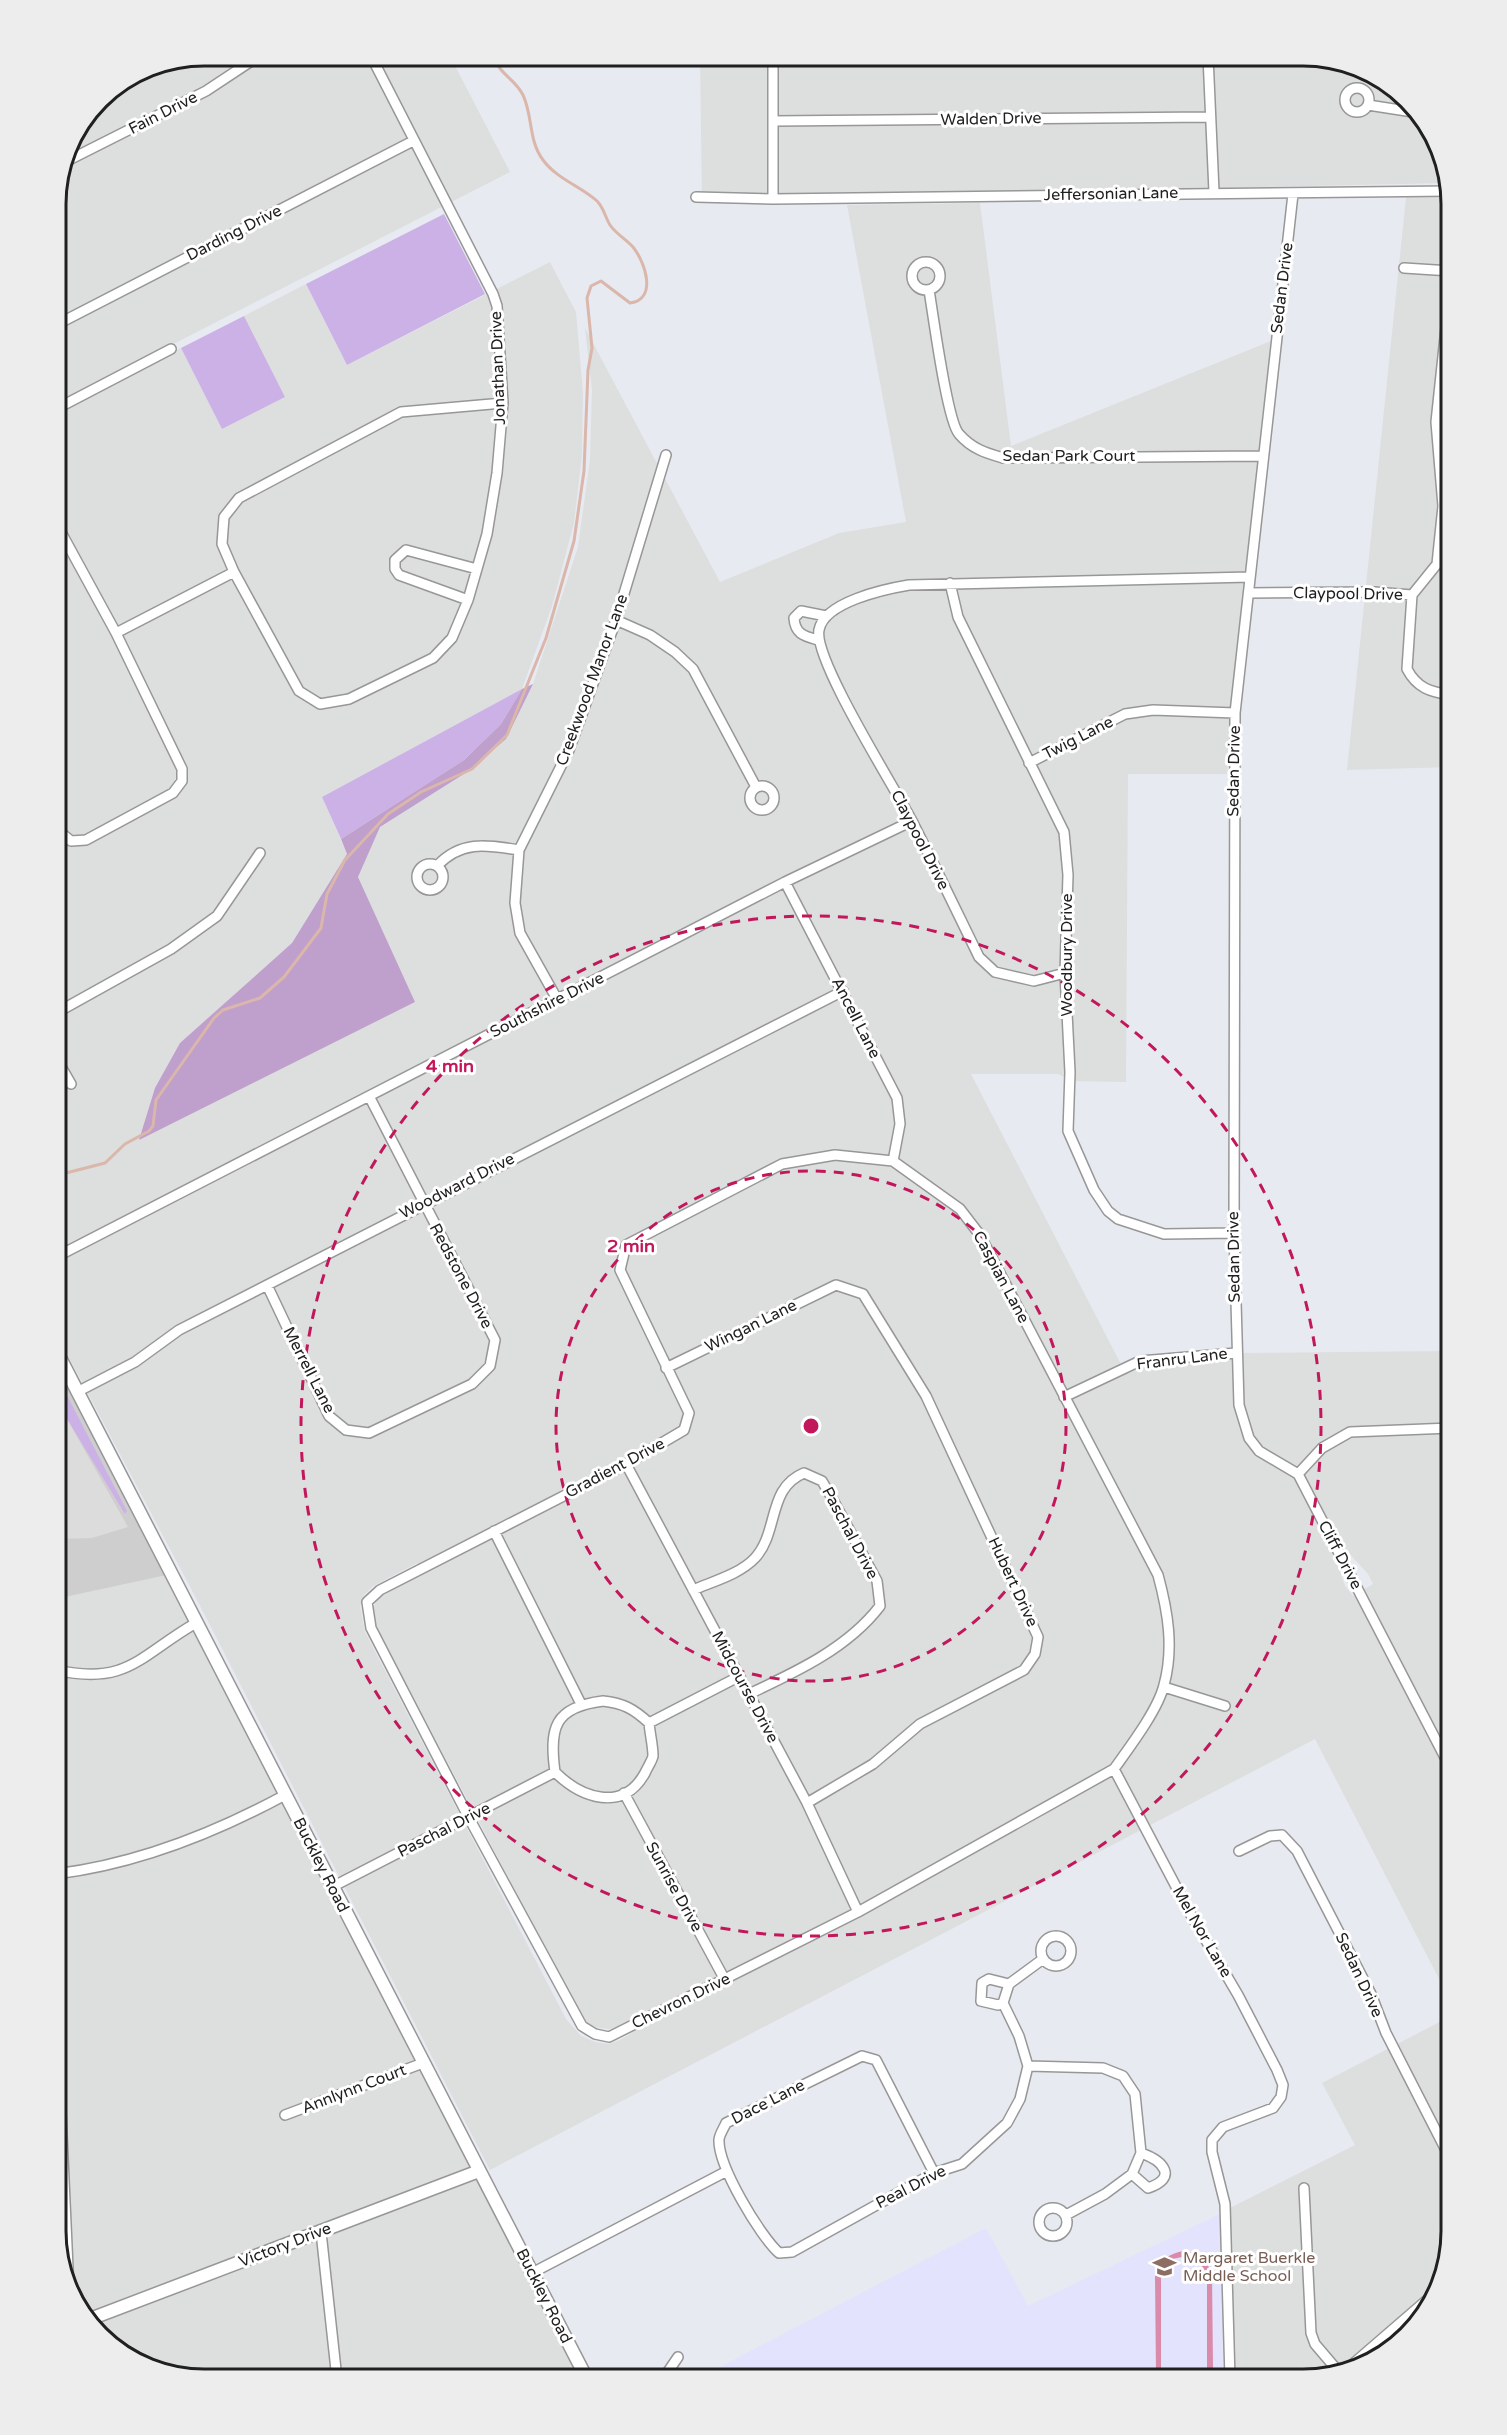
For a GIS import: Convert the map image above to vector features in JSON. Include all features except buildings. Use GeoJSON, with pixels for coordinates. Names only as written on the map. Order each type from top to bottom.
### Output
{"type":"FeatureCollection","features":[{"type":"Feature","properties":{"kind":"street","name":"Fain Drive"},"geometry":{"type":"LineString","coordinates":[[74,157],[206,91],[244,66]]}},
{"type":"Feature","properties":{"kind":"street","name":"Jonathan Drive"},"geometry":{"type":"LineString","coordinates":[[376,66],[497,306],[503,403],[495,483],[487,534],[468,600],[453,638],[433,658],[348,699],[320,704],[299,691],[234,572],[222,544],[224,517],[239,498],[401,412],[503,403]]}},
{"type":"Feature","properties":{"kind":"street"},"geometry":{"type":"LineString","coordinates":[[773,66],[773,199]]}},
{"type":"Feature","properties":{"kind":"street"},"geometry":{"type":"LineString","coordinates":[[1208,66],[1214,192]]}},
{"type":"Feature","properties":{"kind":"street"},"geometry":{"type":"LineString","coordinates":[[1368,105],[1405,111]]}},
{"type":"Feature","properties":{"kind":"street","name":"Walden Drive"},"geometry":{"type":"LineString","coordinates":[[774,121],[1209,117]]}},
{"type":"Feature","properties":{"kind":"street","name":"Darding Drive"},"geometry":{"type":"LineString","coordinates":[[66,320],[413,141]]}},
{"type":"Feature","properties":{"kind":"street","name":"Jeffersonian Lane"},"geometry":{"type":"LineString","coordinates":[[696,197],[773,199],[1214,192],[1293,194],[1440,191]]}},
{"type":"Feature","properties":{"kind":"street","name":"Sedan Drive"},"geometry":{"type":"LineString","coordinates":[[1236,1353],[1234,1233],[1235,713],[1293,194]]}},
{"type":"Feature","properties":{"kind":"street"},"geometry":{"type":"LineString","coordinates":[[1404,268],[1441,270]]}},
{"type":"Feature","properties":{"kind":"street","name":"Sedan Park Court"},"geometry":{"type":"LineString","coordinates":[[929,290],[949,404],[957,433],[979,451],[1003,458],[1262,456]]}},
{"type":"Feature","properties":{"kind":"street"},"geometry":{"type":"LineString","coordinates":[[66,404],[171,350]]}},
{"type":"Feature","properties":{"kind":"street"},"geometry":{"type":"LineString","coordinates":[[1441,378],[1436,422],[1441,482]]}},
{"type":"Feature","properties":{"kind":"street","name":"Creekwood Manor Lane"},"geometry":{"type":"LineString","coordinates":[[557,999],[520,933],[514,903],[519,850],[569,750],[616,620],[666,455]]}},
{"type":"Feature","properties":{"kind":"street"},"geometry":{"type":"LineString","coordinates":[[1441,525],[1437,564],[1412,595],[1407,669],[1413,680],[1425,690],[1441,693]]}},
{"type":"Feature","properties":{"kind":"street"},"geometry":{"type":"LineString","coordinates":[[66,541],[116,633],[182,769],[182,781],[173,793],[86,840],[71,841],[66,835]]}},
{"type":"Feature","properties":{"kind":"street"},"geometry":{"type":"LineString","coordinates":[[468,600],[399,575],[395,569],[395,560],[406,550],[477,569]]}},
{"type":"Feature","properties":{"kind":"street"},"geometry":{"type":"LineString","coordinates":[[116,633],[234,572]]}},
{"type":"Feature","properties":{"kind":"street"},"geometry":{"type":"LineString","coordinates":[[826,616],[801,611],[794,618],[794,626],[800,634],[818,640],[819,627],[826,616],[846,603],[882,589],[950,583],[1250,577]]}},
{"type":"Feature","properties":{"kind":"street","name":"Woodbury Drive"},"geometry":{"type":"LineString","coordinates":[[950,583],[958,617],[1064,832],[1068,875],[1065,973],[1070,1072],[1068,1131],[1101,1201],[1118,1219],[1164,1234],[1234,1233]]}},
{"type":"Feature","properties":{"kind":"street","name":"Claypool Drive"},"geometry":{"type":"LineString","coordinates":[[1249,593],[1374,592],[1412,595]]}},
{"type":"Feature","properties":{"kind":"street"},"geometry":{"type":"LineString","coordinates":[[616,620],[650,635],[693,669],[756,787]]}},
{"type":"Feature","properties":{"kind":"street","name":"Claypool Drive"},"geometry":{"type":"LineString","coordinates":[[818,640],[831,672],[912,821],[985,966],[995,972],[1034,981],[1065,973]]}},
{"type":"Feature","properties":{"kind":"street","name":"Twig Lane"},"geometry":{"type":"LineString","coordinates":[[1029,764],[1096,726],[1125,714],[1153,710],[1235,713]]}},
{"type":"Feature","properties":{"kind":"street","name":"Southshire Drive"},"geometry":{"type":"LineString","coordinates":[[66,1252],[785,882],[912,821]]}},
{"type":"Feature","properties":{"kind":"street"},"geometry":{"type":"LineString","coordinates":[[437,866],[446,856],[458,849],[488,845],[519,850]]}},
{"type":"Feature","properties":{"kind":"street"},"geometry":{"type":"LineString","coordinates":[[66,1007],[171,949],[217,916],[261,853]]}},
{"type":"Feature","properties":{"kind":"street","name":"Ancell Lane"},"geometry":{"type":"LineString","coordinates":[[785,882],[897,1098],[900,1124],[893,1161]]}},
{"type":"Feature","properties":{"kind":"street","name":"Woodward Drive"},"geometry":{"type":"LineString","coordinates":[[77,1392],[135,1362],[179,1330],[423,1203],[843,991]]}},
{"type":"Feature","properties":{"kind":"street"},"geometry":{"type":"LineString","coordinates":[[66,1075],[71,1084]]}},
{"type":"Feature","properties":{"kind":"street","name":"Redstone Drive"},"geometry":{"type":"LineString","coordinates":[[369,1096],[495,1340],[490,1366],[472,1384],[369,1433]]}},
{"type":"Feature","properties":{"kind":"street","name":"Caspian Lane"},"geometry":{"type":"LineString","coordinates":[[626,1245],[782,1164],[835,1155],[893,1161],[960,1209],[971,1221],[1158,1575],[1170,1637],[1164,1687]]}},
{"type":"Feature","properties":{"kind":"street","name":"Gradient Drive"},"geometry":{"type":"LineString","coordinates":[[367,1602],[380,1590],[626,1464],[684,1430],[689,1421],[689,1413],[620,1270],[626,1245]]}},
{"type":"Feature","properties":{"kind":"street","name":"Merrell Lane"},"geometry":{"type":"LineString","coordinates":[[267,1285],[329,1416],[346,1430],[369,1433]]}},
{"type":"Feature","properties":{"kind":"street","name":"Wingan Lane"},"geometry":{"type":"LineString","coordinates":[[666,1368],[836,1285]]}},
{"type":"Feature","properties":{"kind":"street","name":"Hubert Drive"},"geometry":{"type":"LineString","coordinates":[[807,1803],[873,1764],[920,1724],[1024,1670],[1035,1654],[1038,1637],[926,1396],[863,1294],[836,1285]]}},
{"type":"Feature","properties":{"kind":"street"},"geometry":{"type":"LineString","coordinates":[[1236,1353],[1239,1405],[1249,1438],[1259,1451],[1274,1462],[1298,1474],[1322,1448],[1350,1432],[1441,1428]]}},
{"type":"Feature","properties":{"kind":"street","name":"Franru Lane"},"geometry":{"type":"LineString","coordinates":[[1064,1397],[1140,1361],[1236,1353]]}},
{"type":"Feature","properties":{"kind":"street","name":"Buckley Road"},"geometry":{"type":"LineString","coordinates":[[66,1370],[582,2369]]}},
{"type":"Feature","properties":{"kind":"street","name":"Midcourse Drive"},"geometry":{"type":"LineString","coordinates":[[626,1464],[807,1803],[858,1912]]}},
{"type":"Feature","properties":{"kind":"street","name":"Paschal Drive"},"geometry":{"type":"LineString","coordinates":[[693,1590],[745,1567],[764,1547],[778,1500],[790,1478],[804,1473],[822,1481],[877,1581],[880,1606],[866,1624],[803,1668],[749,1694]]}},
{"type":"Feature","properties":{"kind":"street","name":"Cliff Drive"},"geometry":{"type":"LineString","coordinates":[[1298,1474],[1441,1748]]}},
{"type":"Feature","properties":{"kind":"street"},"geometry":{"type":"LineString","coordinates":[[494,1531],[581,1704]]}},
{"type":"Feature","properties":{"kind":"street","name":"Chevron Drive"},"geometry":{"type":"LineString","coordinates":[[367,1602],[371,1628],[469,1818],[582,2026],[609,2037],[858,1912],[1114,1769],[1140,1732],[1164,1687]]}},
{"type":"Feature","properties":{"kind":"street"},"geometry":{"type":"LineString","coordinates":[[66,1672],[89,1676],[118,1671],[146,1658],[169,1638],[196,1623]]}},
{"type":"Feature","properties":{"kind":"street"},"geometry":{"type":"LineString","coordinates":[[649,1723],[738,1677]]}},
{"type":"Feature","properties":{"kind":"street"},"geometry":{"type":"LineString","coordinates":[[1164,1687],[1225,1706]]}},
{"type":"Feature","properties":{"kind":"street"},"geometry":{"type":"LineString","coordinates":[[603,1701],[621,1703],[633,1709],[649,1723],[653,1758],[640,1781],[624,1793],[603,1798],[583,1795],[555,1772],[551,1740],[564,1715],[581,1704],[603,1701]]}},
{"type":"Feature","properties":{"kind":"street","name":"Mel Nor Lane"},"geometry":{"type":"LineString","coordinates":[[1114,1769],[1277,2070],[1282,2085],[1281,2097],[1273,2108],[1223,2127],[1212,2140],[1212,2152],[1225,2204],[1230,2369]]}},
{"type":"Feature","properties":{"kind":"street","name":"Paschal Drive"},"geometry":{"type":"LineString","coordinates":[[332,1887],[555,1772]]}},
{"type":"Feature","properties":{"kind":"street","name":"Sunrise Drive"},"geometry":{"type":"LineString","coordinates":[[624,1793],[725,1980]]}},
{"type":"Feature","properties":{"kind":"street"},"geometry":{"type":"LineString","coordinates":[[66,1872],[126,1861],[213,1832],[285,1796]]}},
{"type":"Feature","properties":{"kind":"street","name":"Sedan Drive"},"geometry":{"type":"LineString","coordinates":[[1239,1851],[1270,1836],[1282,1835],[1297,1851],[1371,1994],[1386,2033],[1441,2139]]}},
{"type":"Feature","properties":{"kind":"street"},"geometry":{"type":"LineString","coordinates":[[1043,1959],[1009,1983],[1003,2003],[1019,2036],[1028,2066],[1103,2068],[1123,2076],[1135,2094],[1141,2153],[1132,2174],[1105,2194],[1066,2215]]}},
{"type":"Feature","properties":{"kind":"street"},"geometry":{"type":"LineString","coordinates":[[1003,2003],[998,2005],[981,2001],[982,1983],[989,1979],[1009,1983]]}},
{"type":"Feature","properties":{"kind":"street","name":"Dace Lane"},"geometry":{"type":"LineString","coordinates":[[727,2171],[719,2140],[726,2123],[862,2056],[876,2060],[934,2173]]}},
{"type":"Feature","properties":{"kind":"street","name":"Annlynn Court"},"geometry":{"type":"LineString","coordinates":[[285,2115],[423,2063]]}},
{"type":"Feature","properties":{"kind":"street","name":"Peal Drive"},"geometry":{"type":"LineString","coordinates":[[727,2171],[768,2243],[779,2253],[792,2252],[934,2173],[962,2164],[1007,2122],[1020,2099],[1028,2066]]}},
{"type":"Feature","properties":{"kind":"street"},"geometry":{"type":"LineString","coordinates":[[1132,2174],[1148,2188],[1158,2184],[1164,2178],[1165,2169],[1161,2162],[1141,2153]]}},
{"type":"Feature","properties":{"kind":"street","name":"Victory Drive"},"geometry":{"type":"LineString","coordinates":[[96,2317],[479,2171]]}},
{"type":"Feature","properties":{"kind":"street"},"geometry":{"type":"LineString","coordinates":[[532,2273],[727,2171]]}},
{"type":"Feature","properties":{"kind":"street"},"geometry":{"type":"LineString","coordinates":[[1304,2188],[1311,2333],[1315,2344],[1333,2365]]}},
{"type":"Feature","properties":{"kind":"street"},"geometry":{"type":"LineString","coordinates":[[66,2224],[67,2246]]}},
{"type":"Feature","properties":{"kind":"street"},"geometry":{"type":"LineString","coordinates":[[321,2232],[336,2369]]}},
{"type":"Feature","properties":{"kind":"street"},"geometry":{"type":"LineString","coordinates":[[1362,2356],[1418,2307]]}},
{"type":"Feature","properties":{"kind":"street"},"geometry":{"type":"LineString","coordinates":[[670,2369],[678,2357]]}},
{"type":"Feature","properties":{"kind":"shaded area"},"geometry":{"type":"Polygon","coordinates":[[[455,66],[510,172],[66,399],[67,186],[76,151],[89,127],[113,100],[135,84],[159,73],[186,67],[455,66]]]}},
{"type":"Feature","properties":{"kind":"shaded area"},"geometry":{"type":"Polygon","coordinates":[[[700,66],[1312,66],[1348,73],[1380,89],[1394,100],[1418,127],[1427,143],[1434,159],[1439,183],[702,199],[700,66]]]}},
{"type":"Feature","properties":{"kind":"shaded area"},"geometry":{"type":"Polygon","coordinates":[[[1406,197],[1441,197],[1441,767],[1347,770],[1406,197]]]}},
{"type":"Feature","properties":{"kind":"shaded area"},"geometry":{"type":"Polygon","coordinates":[[[980,203],[1011,446],[1271,341],[1237,647],[1227,774],[1128,774],[1126,1082],[1072,1081],[1058,1074],[971,1074],[1126,1374],[1160,1363],[1236,1353],[1441,1351],[1441,1983],[1315,1739],[490,2170],[197,1600],[66,1352],[66,407],[181,348],[222,429],[285,397],[244,316],[306,284],[347,365],[550,262],[576,312],[583,393],[582,455],[574,523],[552,606],[522,689],[322,797],[347,854],[292,943],[180,1043],[139,1139],[415,1002],[358,877],[380,827],[467,772],[506,739],[533,684],[578,547],[590,460],[592,390],[585,328],[720,582],[839,533],[906,522],[847,205],[980,203]],[[1333,1551],[1345,1586],[1353,1596],[1373,1584],[1368,1574],[1347,1551],[1333,1551]],[[417,1563],[373,1586],[364,1595],[360,1606],[365,1632],[566,2019],[581,2036],[595,2042],[608,2044],[620,2040],[632,2033],[628,2023],[610,2029],[599,2028],[586,2023],[581,2016],[375,1624],[373,1608],[378,1599],[422,1572],[417,1563]]]}},
{"type":"Feature","properties":{"kind":"shaded area"},"geometry":{"type":"Polygon","coordinates":[[[444,214],[485,294],[347,365],[306,284],[444,214]]]}},
{"type":"Feature","properties":{"kind":"shaded area"},"geometry":{"type":"Polygon","coordinates":[[[244,316],[285,397],[222,429],[181,348],[244,316]]]}},
{"type":"Feature","properties":{"kind":"shaded area"},"geometry":{"type":"Polygon","coordinates":[[[533,684],[506,739],[467,772],[380,827],[358,877],[415,1002],[139,1140],[155,1088],[180,1043],[292,943],[347,854],[341,839],[464,760],[501,724],[522,689],[533,684]]]}},
{"type":"Feature","properties":{"kind":"shaded area"},"geometry":{"type":"Polygon","coordinates":[[[522,689],[501,724],[464,760],[341,839],[322,797],[522,689]]]}},
{"type":"Feature","properties":{"kind":"shaded area"},"geometry":{"type":"Polygon","coordinates":[[[66,1383],[167,1575],[66,1597],[66,1383]]]}},
{"type":"Feature","properties":{"kind":"shaded area"},"geometry":{"type":"Polygon","coordinates":[[[66,1394],[127,1511],[125,1514],[67,1419],[66,1394]]]}},
{"type":"Feature","properties":{"kind":"shaded area"},"geometry":{"type":"Polygon","coordinates":[[[66,1418],[128,1527],[92,1538],[66,1539],[66,1418]]]}},
{"type":"Feature","properties":{"kind":"shaded area"},"geometry":{"type":"Polygon","coordinates":[[[167,1575],[332,1901],[576,2369],[195,2369],[159,2362],[127,2346],[100,2322],[89,2308],[73,2276],[66,2240],[66,1597],[167,1575]]]}},
{"type":"Feature","properties":{"kind":"shaded area"},"geometry":{"type":"Polygon","coordinates":[[[1441,2021],[1441,2232],[1434,2276],[1418,2308],[1407,2322],[1380,2346],[1364,2355],[1348,2362],[1312,2369],[1234,2369],[1230,2208],[1355,2145],[1322,2083],[1441,2021]]]}},
{"type":"Feature","properties":{"kind":"shaded area","name":"Margaret Buerkle Middle School"},"geometry":{"type":"Polygon","coordinates":[[[1220,2214],[1223,2369],[716,2369],[986,2228],[1028,2306],[1220,2214]]]}},
{"type":"Feature","properties":{"kind":"shaded area"},"geometry":{"type":"Polygon","coordinates":[[[1184,2251],[1194,2253],[1208,2265],[1212,2275],[1213,2369],[1207,2369],[1207,2276],[1198,2262],[1184,2257],[1173,2259],[1165,2267],[1161,2277],[1161,2369],[1156,2369],[1155,2276],[1165,2259],[1184,2251]]]}},
{"type":"Feature","properties":{"kind":"waterway"},"geometry":{"type":"LineString","coordinates":[[66,1173],[105,1163],[125,1144],[149,1131],[153,1126],[156,1100],[214,1018],[223,1010],[260,998],[284,977],[321,928],[327,894],[345,860],[388,814],[421,792],[472,769],[507,735],[546,638],[574,541],[584,471],[588,370],[592,348],[587,298],[591,286],[601,281],[630,303],[639,300],[644,295],[646,279],[645,270],[637,254],[630,244],[612,228],[597,201],[555,172],[543,160],[535,144],[523,95],[499,66]]}},
{"type":"Feature","properties":{"kind":"place","name":"Margaret Buerkle Middle School"},"geometry":{"type":"Point","coordinates":[1165,2267]}}]}
